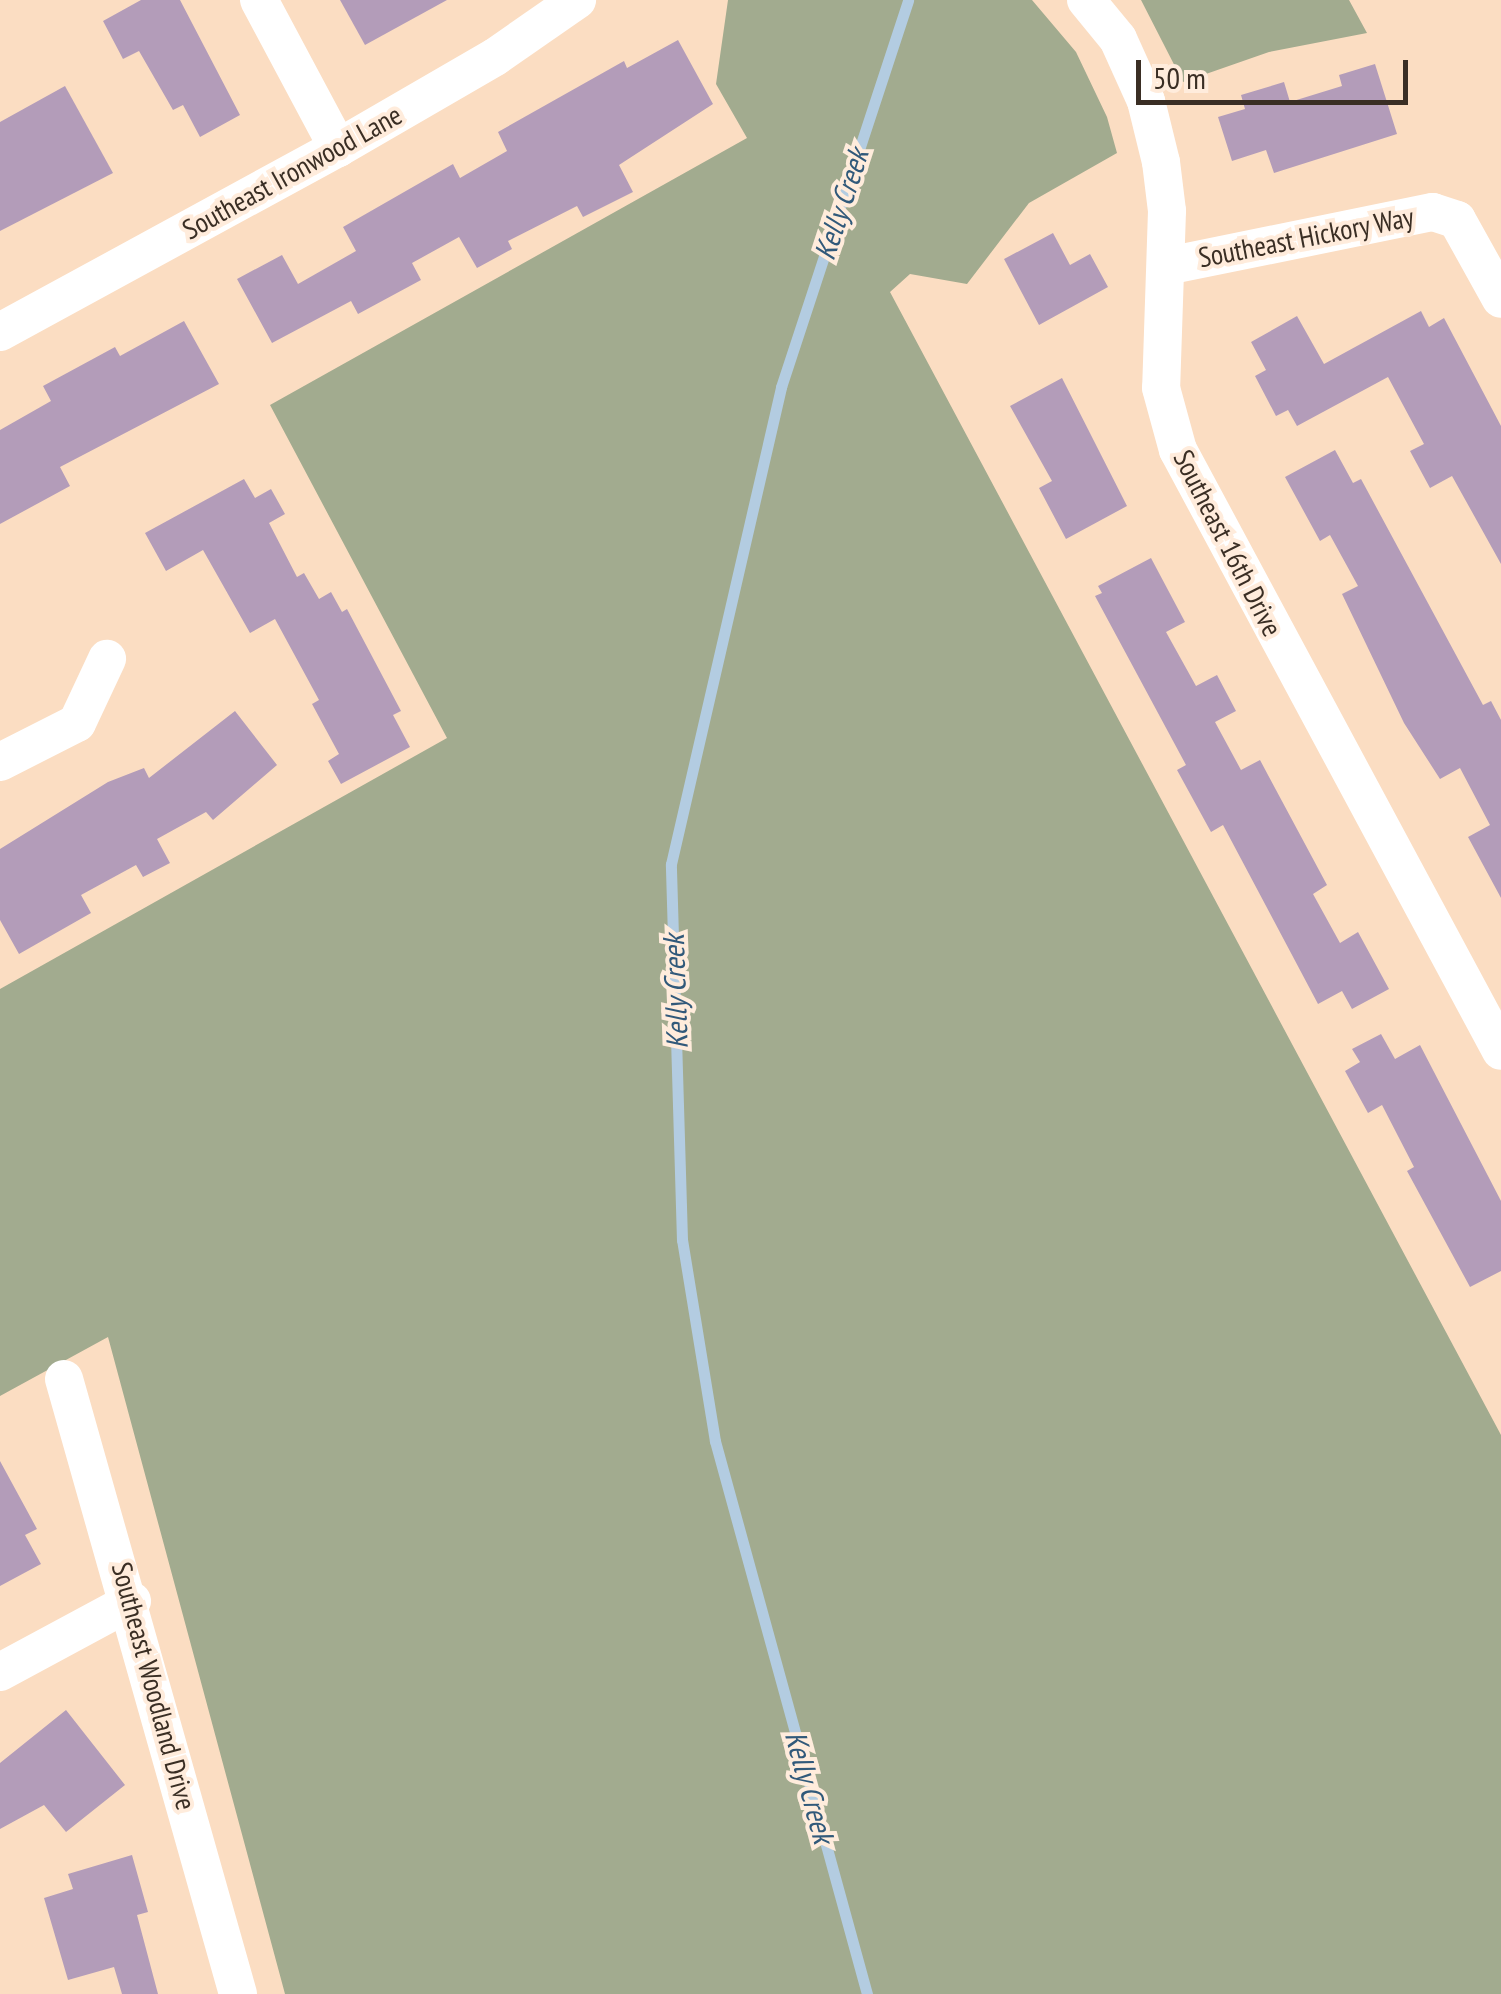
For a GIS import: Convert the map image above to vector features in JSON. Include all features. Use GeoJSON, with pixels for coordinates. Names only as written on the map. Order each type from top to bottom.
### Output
{"type":"FeatureCollection","features":[{"type":"Feature","properties":{"kind":"street"},"geometry":{"type":"LineString","coordinates":[[259,0],[338,148]]}},
{"type":"Feature","properties":{"kind":"street","name":"Southeast Ironwood Lane"},"geometry":{"type":"LineString","coordinates":[[0,332],[338,148],[495,57],[577,0]]}},
{"type":"Feature","properties":{"kind":"street","name":"Southeast 16th Drive"},"geometry":{"type":"LineString","coordinates":[[1086,0],[1118,39],[1146,101],[1162,162],[1166,266],[1161,388],[1178,450],[1501,1052]]}},
{"type":"Feature","properties":{"kind":"street","name":"Southeast Hickory Way"},"geometry":{"type":"LineString","coordinates":[[1166,266],[1433,212],[1446,214],[1464,232],[1501,299]]}},
{"type":"Feature","properties":{"kind":"street"},"geometry":{"type":"LineString","coordinates":[[0,762],[77,723],[107,658]]}},
{"type":"Feature","properties":{"kind":"street","name":"Southeast Woodland Drive"},"geometry":{"type":"LineString","coordinates":[[64,1379],[132,1600],[238,1994]]}},
{"type":"Feature","properties":{"kind":"street"},"geometry":{"type":"LineString","coordinates":[[0,1672],[132,1600]]}},
{"type":"Feature","properties":{"kind":"green space"},"geometry":{"type":"Polygon","coordinates":[[[728,0],[1032,0],[1076,52],[1107,117],[1117,153],[1029,203],[967,284],[910,274],[890,292],[1501,1435],[1501,1994],[285,1994],[108,1337],[0,1396],[0,989],[447,738],[270,405],[747,138],[716,84],[728,0]]]}},
{"type":"Feature","properties":{"kind":"green space"},"geometry":{"type":"Polygon","coordinates":[[[1141,0],[1349,0],[1367,33],[1269,52],[1183,82],[1141,0]]]}},
{"type":"Feature","properties":{"kind":"building"},"geometry":{"type":"Polygon","coordinates":[[[141,0],[180,0],[240,115],[200,137],[183,105],[173,110],[139,51],[123,59],[103,21],[141,0]]]}},
{"type":"Feature","properties":{"kind":"building"},"geometry":{"type":"Polygon","coordinates":[[[340,0],[447,0],[365,45],[340,0]]]}},
{"type":"Feature","properties":{"kind":"building"},"geometry":{"type":"Polygon","coordinates":[[[678,40],[713,104],[619,165],[633,192],[583,217],[577,206],[508,241],[512,249],[477,268],[459,237],[412,263],[421,280],[358,314],[351,301],[272,343],[237,279],[282,255],[298,284],[356,251],[343,227],[453,164],[460,178],[507,151],[498,132],[624,61],[627,68],[678,40]]]}},
{"type":"Feature","properties":{"kind":"building"},"geometry":{"type":"Polygon","coordinates":[[[1375,64],[1397,134],[1274,173],[1266,150],[1232,161],[1218,117],[1245,109],[1241,95],[1284,82],[1290,102],[1342,86],[1339,75],[1375,64]]]}},
{"type":"Feature","properties":{"kind":"building"},"geometry":{"type":"Polygon","coordinates":[[[65,86],[113,173],[0,231],[0,122],[65,86]]]}},
{"type":"Feature","properties":{"kind":"building"},"geometry":{"type":"Polygon","coordinates":[[[1053,233],[1070,265],[1090,254],[1108,287],[1039,325],[1004,259],[1053,233]]]}},
{"type":"Feature","properties":{"kind":"building"},"geometry":{"type":"Polygon","coordinates":[[[1421,311],[1429,327],[1444,318],[1501,426],[1501,564],[1452,476],[1430,488],[1410,451],[1424,444],[1388,377],[1297,426],[1288,410],[1276,416],[1255,376],[1266,370],[1251,342],[1297,316],[1324,364],[1421,311]]]}},
{"type":"Feature","properties":{"kind":"building"},"geometry":{"type":"Polygon","coordinates":[[[184,321],[219,384],[60,467],[70,486],[0,524],[0,430],[51,401],[43,386],[115,347],[120,356],[184,321]]]}},
{"type":"Feature","properties":{"kind":"building"},"geometry":{"type":"Polygon","coordinates":[[[1062,378],[1127,506],[1066,539],[1039,488],[1052,481],[1010,406],[1062,378]]]}},
{"type":"Feature","properties":{"kind":"building"},"geometry":{"type":"Polygon","coordinates":[[[1335,450],[1353,483],[1361,479],[1483,705],[1491,701],[1501,720],[1501,898],[1468,837],[1490,825],[1460,768],[1440,779],[1404,723],[1342,594],[1358,586],[1330,535],[1320,541],[1285,477],[1335,450]]]}},
{"type":"Feature","properties":{"kind":"building"},"geometry":{"type":"Polygon","coordinates":[[[244,479],[255,498],[271,489],[285,514],[269,523],[297,577],[304,573],[319,599],[331,592],[342,612],[347,609],[401,711],[393,715],[410,747],[341,784],[328,761],[339,754],[312,704],[319,700],[275,619],[250,633],[203,550],[166,571],[145,533],[244,479]]]}},
{"type":"Feature","properties":{"kind":"building"},"geometry":{"type":"Polygon","coordinates":[[[1151,558],[1185,622],[1166,632],[1196,686],[1217,675],[1236,711],[1215,722],[1241,770],[1260,760],[1327,885],[1313,894],[1340,943],[1358,932],[1389,989],[1352,1009],[1342,991],[1318,1004],[1223,825],[1211,832],[1177,770],[1186,765],[1095,596],[1102,593],[1098,586],[1151,558]]]}},
{"type":"Feature","properties":{"kind":"building"},"geometry":{"type":"Polygon","coordinates":[[[235,711],[277,765],[213,820],[206,812],[157,839],[170,863],[143,877],[136,865],[81,895],[91,913],[19,954],[0,920],[0,849],[108,782],[144,768],[149,778],[235,711]]]}},
{"type":"Feature","properties":{"kind":"building"},"geometry":{"type":"Polygon","coordinates":[[[1381,1034],[1395,1059],[1420,1045],[1501,1201],[1501,1271],[1470,1287],[1407,1171],[1414,1167],[1382,1105],[1368,1113],[1345,1071],[1360,1062],[1352,1049],[1381,1034]]]}},
{"type":"Feature","properties":{"kind":"building"},"geometry":{"type":"Polygon","coordinates":[[[0,1461],[37,1529],[25,1535],[41,1564],[0,1586],[0,1461]]]}},
{"type":"Feature","properties":{"kind":"building"},"geometry":{"type":"Polygon","coordinates":[[[66,1710],[125,1785],[66,1832],[44,1805],[0,1829],[0,1763],[66,1710]]]}},
{"type":"Feature","properties":{"kind":"building"},"geometry":{"type":"Polygon","coordinates":[[[132,1855],[148,1912],[137,1915],[158,1994],[122,1994],[114,1967],[68,1980],[44,1898],[73,1889],[68,1874],[132,1855]]]}},
{"type":"Feature","properties":{"kind":"waterway","name":"Kelly Creek"},"geometry":{"type":"LineString","coordinates":[[867,1994],[715,1441],[682,1240],[671,864],[781,387],[908,0]]}}]}
